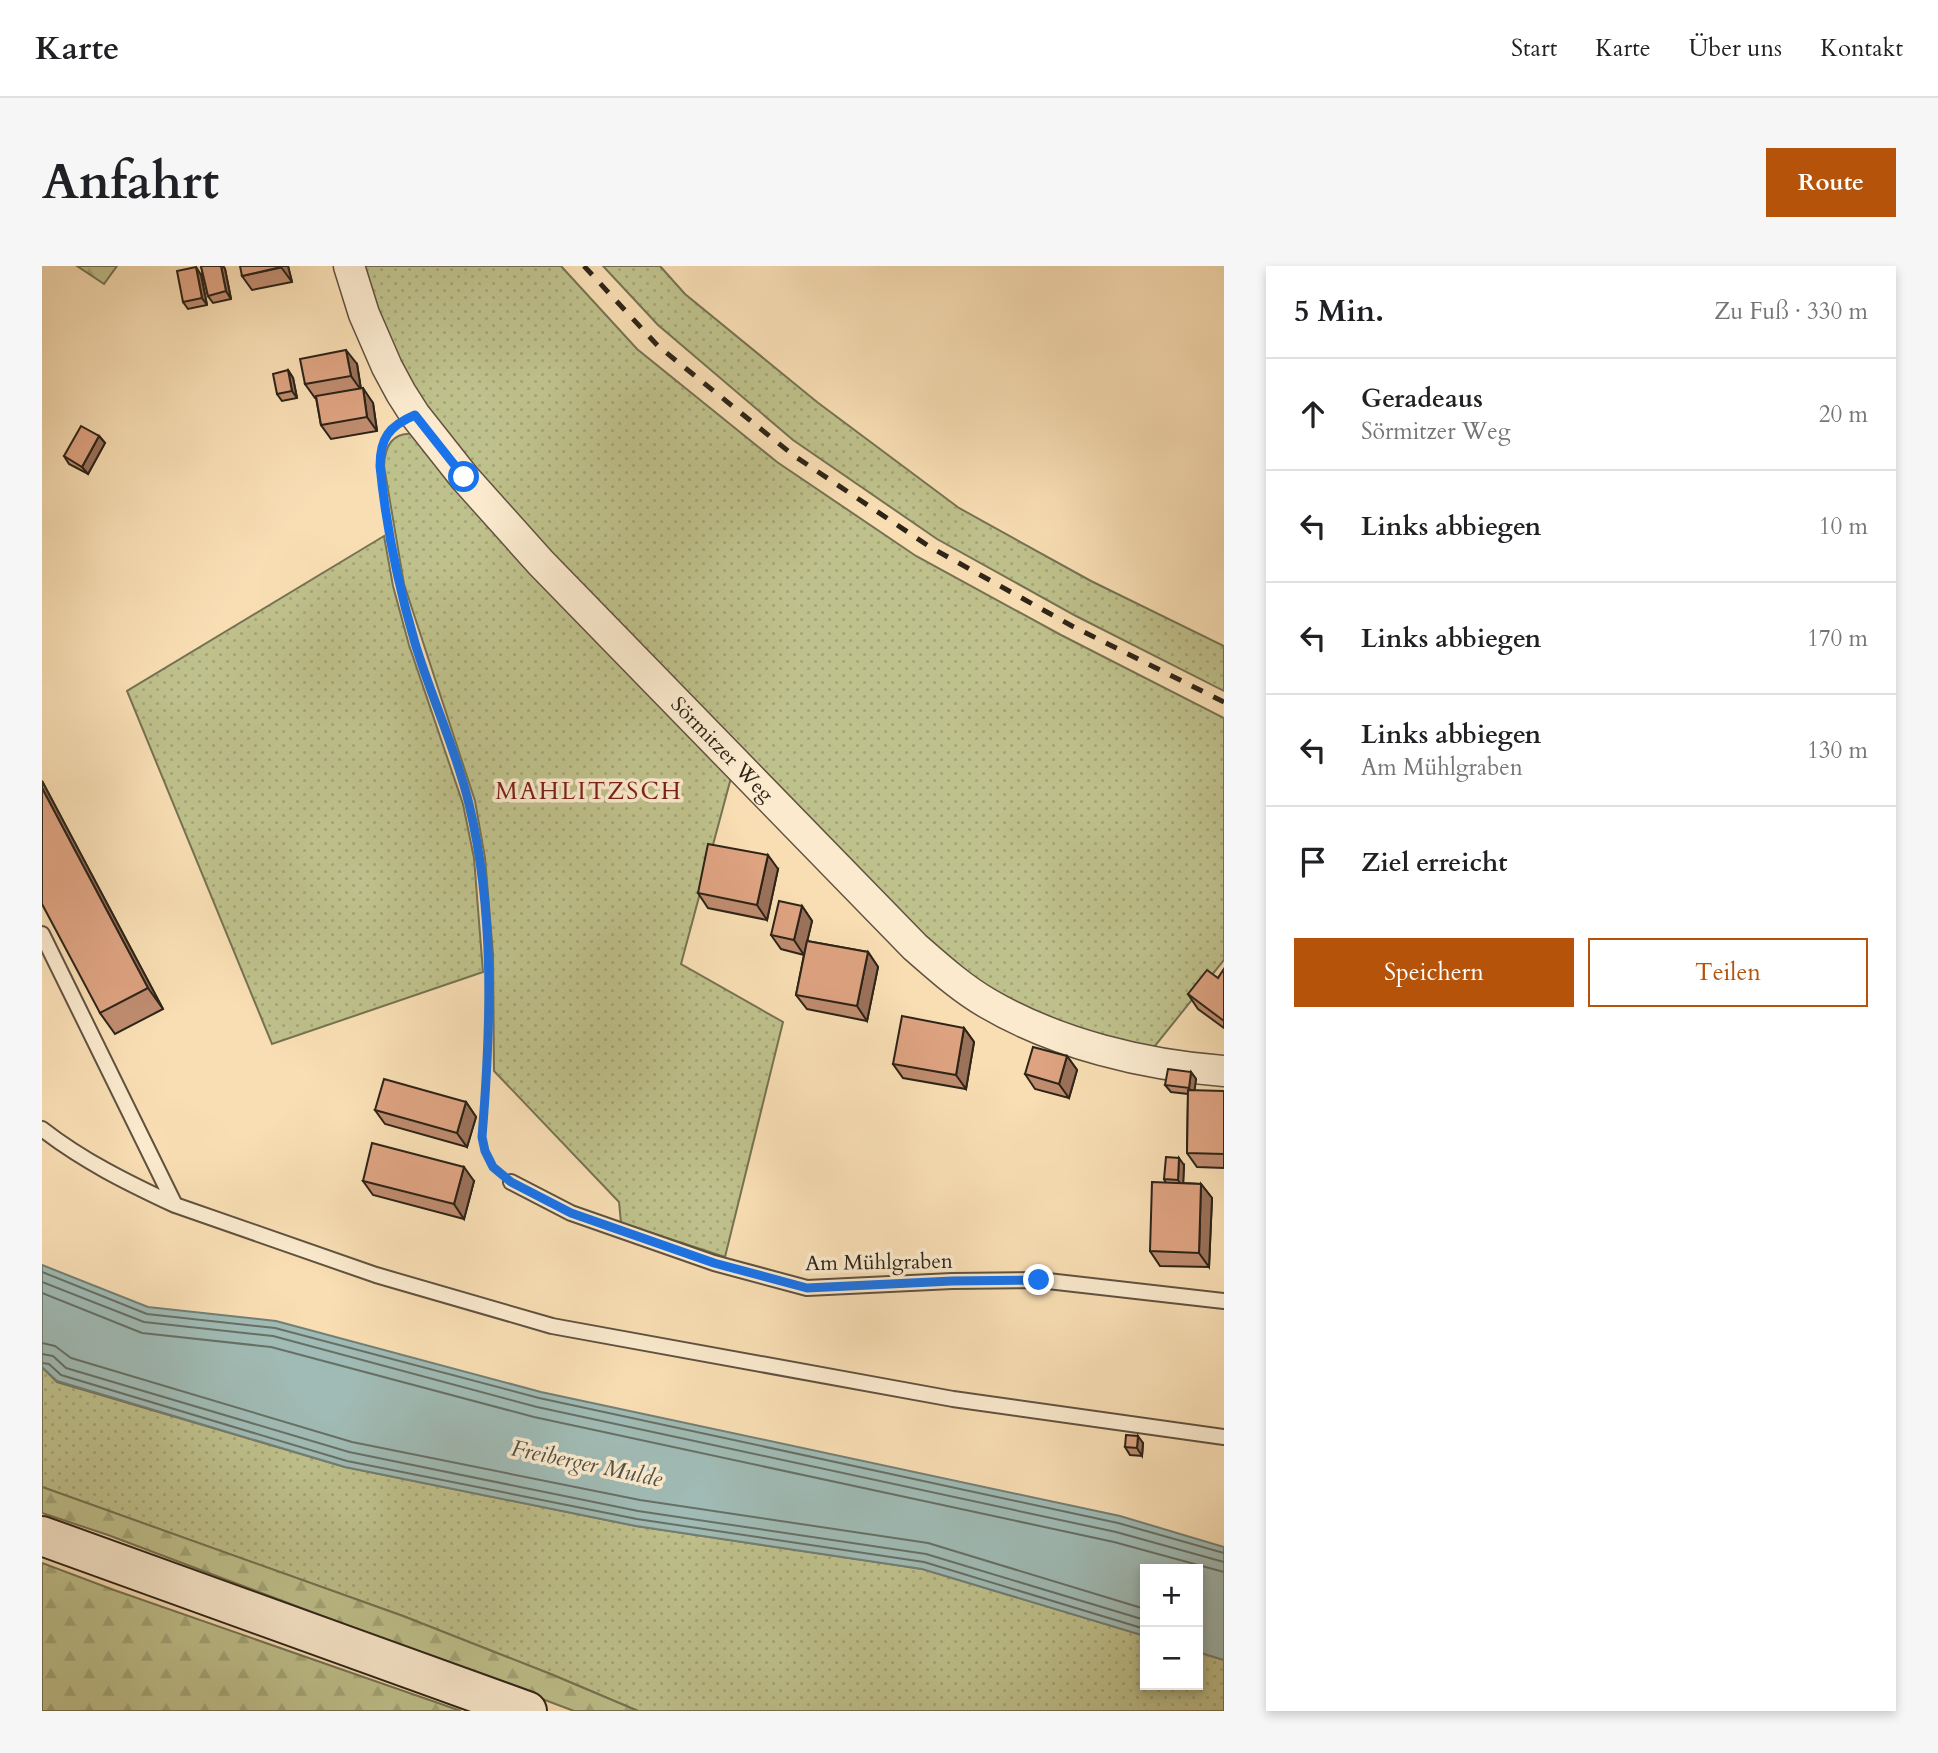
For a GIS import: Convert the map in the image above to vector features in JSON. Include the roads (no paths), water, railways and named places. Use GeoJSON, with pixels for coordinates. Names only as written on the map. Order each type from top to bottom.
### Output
{"type":"FeatureCollection","features":[{"type":"Feature","properties":{"kind":"main road"},"geometry":{"type":"LineString","coordinates":[[42,1536],[527,1711]]}},
{"type":"Feature","properties":{"kind":"street","name":"Sörmitzer Weg"},"geometry":{"type":"LineString","coordinates":[[349,266],[364,314],[387,367],[415,415],[464,477],[541,563],[915,947],[948,975],[988,1003],[1076,1042],[1112,1054],[1224,1071]]}},
{"type":"Feature","properties":{"kind":"lane"},"geometry":{"type":"LineString","coordinates":[[42,934],[175,1205]]}},
{"type":"Feature","properties":{"kind":"lane"},"geometry":{"type":"LineString","coordinates":[[42,1129],[68,1149],[115,1177],[175,1205],[376,1275],[552,1326],[953,1399],[1224,1437]]}},
{"type":"Feature","properties":{"kind":"lane","name":"Am Mühlgraben"},"geometry":{"type":"LineString","coordinates":[[511,1182],[571,1213],[714,1263],[807,1288],[1039,1280],[1224,1301]]}},
{"type":"Feature","properties":{"kind":"water","name":"Freiberger Mulde"},"geometry":{"type":"Polygon","coordinates":[[[42,1265],[148,1307],[276,1321],[541,1392],[1120,1516],[1224,1547],[1224,1660],[1203,1654],[1203,1564],[1140,1564],[1140,1634],[922,1569],[636,1526],[345,1467],[57,1381],[42,1367],[42,1265]]]}},
{"type":"Feature","properties":{"kind":"railway"},"geometry":{"type":"LineString","coordinates":[[584,266],[658,346],[793,455],[930,547],[1072,626],[1224,702]]}},
{"type":"Feature","properties":{"kind":"district","name":"MAHLITZSCH"},"geometry":{"type":"Point","coordinates":[589,791]}}]}
